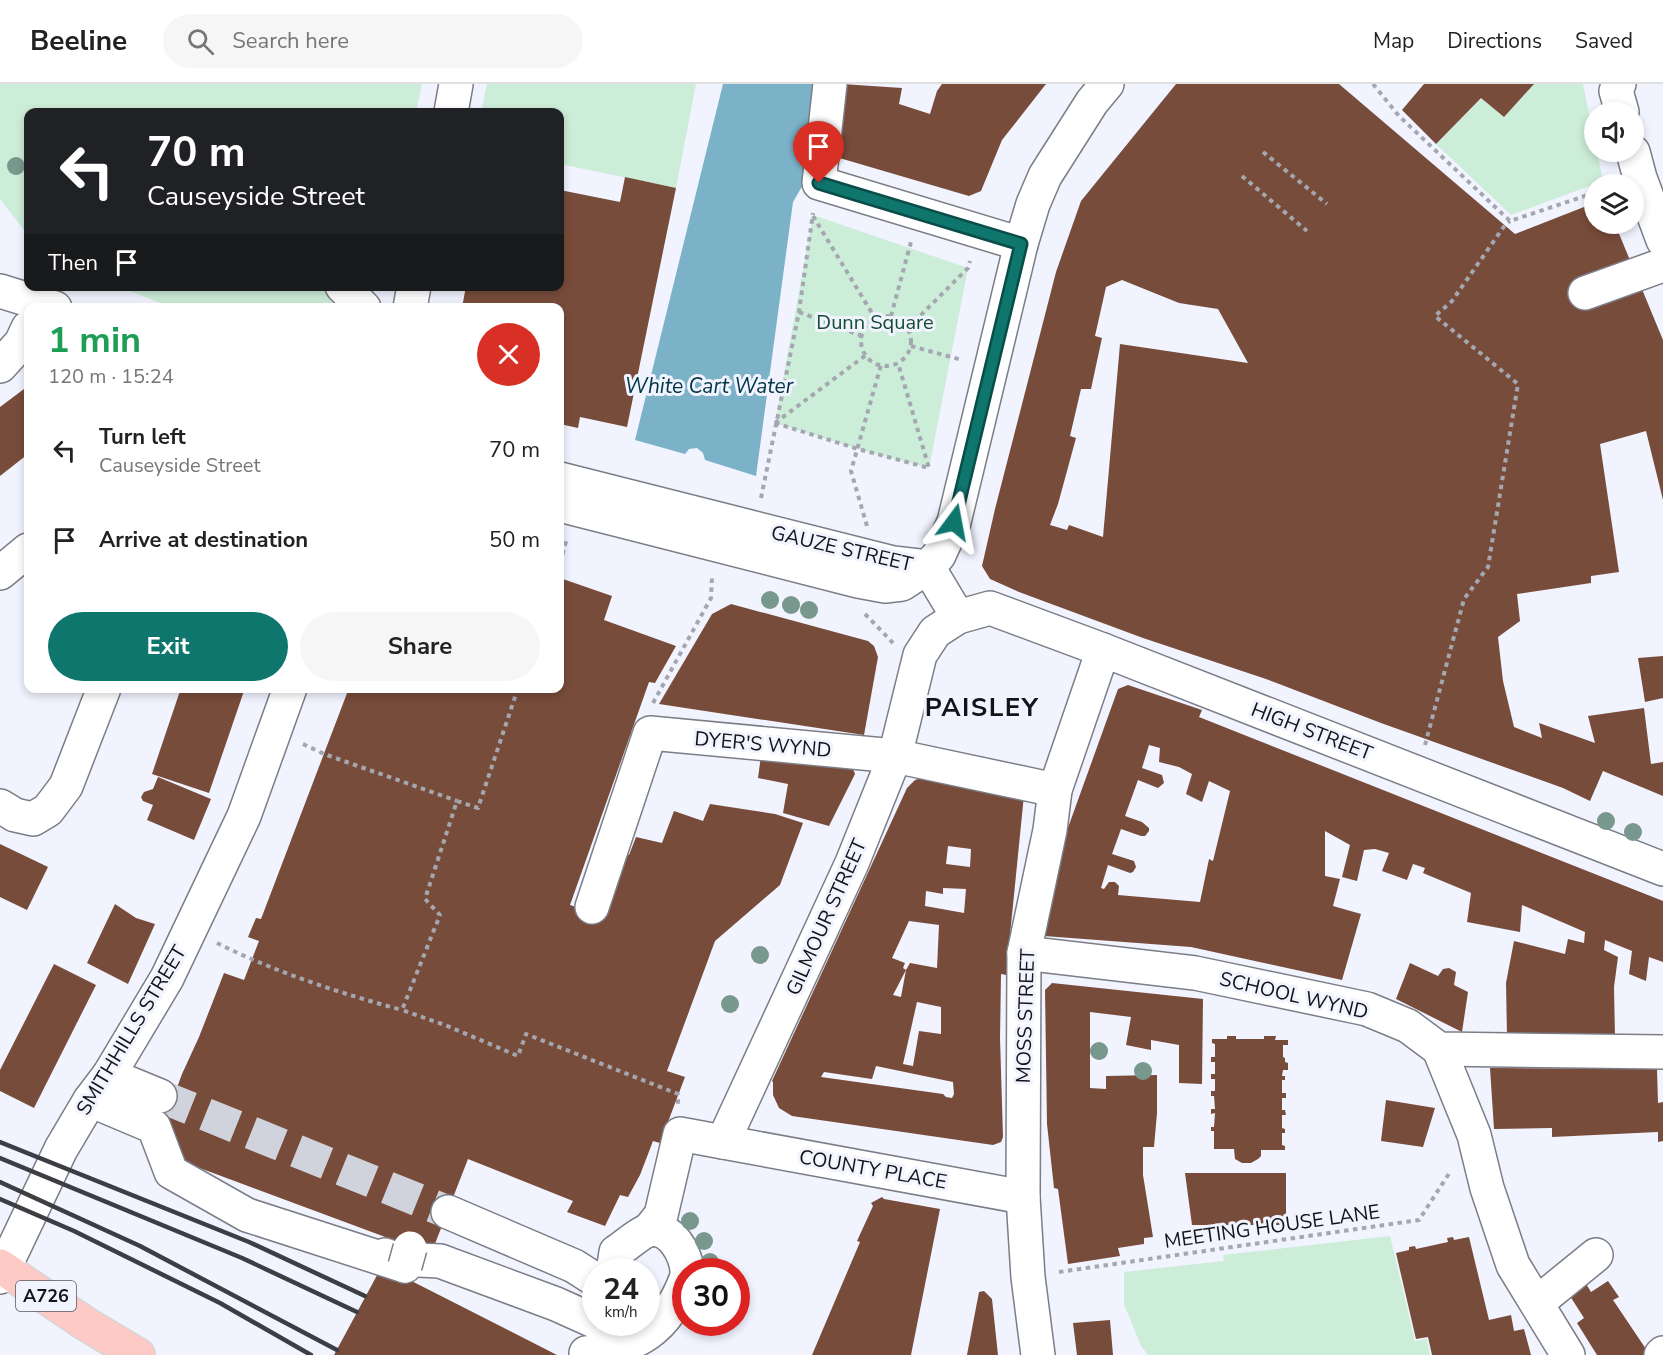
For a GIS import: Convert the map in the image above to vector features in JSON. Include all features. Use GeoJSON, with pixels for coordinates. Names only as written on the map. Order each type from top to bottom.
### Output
{"type":"FeatureCollection","features":[{"type":"Feature","properties":{"kind":"main road","name":"A726"},"geometry":{"type":"LineString","coordinates":[[2,1271],[138,1355]]}},
{"type":"Feature","properties":{"kind":"street"},"geometry":{"type":"LineString","coordinates":[[452,108],[456,84]]}},
{"type":"Feature","properties":{"kind":"street"},"geometry":{"type":"LineString","coordinates":[[830,84],[819,183],[1021,244]]}},
{"type":"Feature","properties":{"kind":"street"},"geometry":{"type":"LineString","coordinates":[[958,617],[928,567],[939,555],[954,522],[1021,244],[1033,204],[1045,176],[1092,102],[1107,84]]}},
{"type":"Feature","properties":{"kind":"street"},"geometry":{"type":"LineString","coordinates":[[1619,84],[1617,91],[1620,102]]}},
{"type":"Feature","properties":{"kind":"street"},"geometry":{"type":"LineString","coordinates":[[1636,162],[1663,240]]}},
{"type":"Feature","properties":{"kind":"street"},"geometry":{"type":"LineString","coordinates":[[1585,293],[1663,265]]}},
{"type":"Feature","properties":{"kind":"street"},"geometry":{"type":"LineString","coordinates":[[0,291],[25,303]]}},
{"type":"Feature","properties":{"kind":"street"},"geometry":{"type":"LineString","coordinates":[[346,291],[358,303]]}},
{"type":"Feature","properties":{"kind":"street"},"geometry":{"type":"LineString","coordinates":[[0,366],[24,338]]}},
{"type":"Feature","properties":{"kind":"street","name":"GAUZE STREET"},"geometry":{"type":"LineString","coordinates":[[564,480],[755,528],[861,569],[885,586],[902,584],[928,567]]}},
{"type":"Feature","properties":{"kind":"street","name":"GAUZE STREET"},"geometry":{"type":"LineString","coordinates":[[564,506],[714,544],[861,569]]}},
{"type":"Feature","properties":{"kind":"street"},"geometry":{"type":"LineString","coordinates":[[0,573],[24,553]]}},
{"type":"Feature","properties":{"kind":"street","name":"HIGH STREET"},"geometry":{"type":"LineString","coordinates":[[958,617],[990,608],[1418,772],[1663,869]]}},
{"type":"Feature","properties":{"kind":"street","name":"GILMOUR STREET"},"geometry":{"type":"LineString","coordinates":[[723,1142],[852,863],[895,756],[920,655],[935,632],[958,617]]}},
{"type":"Feature","properties":{"kind":"street","name":"MOSS STREET"},"geometry":{"type":"LineString","coordinates":[[1038,1355],[1028,1277],[1023,1197],[1024,953],[1050,830],[1055,790],[1103,650]]}},
{"type":"Feature","properties":{"kind":"street"},"geometry":{"type":"LineString","coordinates":[[0,806],[15,815],[33,819],[48,810],[66,786],[102,693]]}},
{"type":"Feature","properties":{"kind":"street","name":"SMITHHILLS STREET"},"geometry":{"type":"LineString","coordinates":[[2,1271],[61,1149],[167,978],[244,816],[288,693]]}},
{"type":"Feature","properties":{"kind":"street","name":"DYER'S WYND"},"geometry":{"type":"LineString","coordinates":[[592,906],[650,733],[895,756],[1055,790]]}},
{"type":"Feature","properties":{"kind":"street","name":"SCHOOL WYND"},"geometry":{"type":"LineString","coordinates":[[1024,953],[1195,973],[1367,1009],[1408,1026],[1438,1049]]}},
{"type":"Feature","properties":{"kind":"street"},"geometry":{"type":"LineString","coordinates":[[1568,1355],[1513,1265],[1487,1188],[1474,1135],[1438,1049],[1663,1052]]}},
{"type":"Feature","properties":{"kind":"street"},"geometry":{"type":"LineString","coordinates":[[99,1087],[160,1096]]}},
{"type":"Feature","properties":{"kind":"street"},"geometry":{"type":"LineString","coordinates":[[99,1087],[154,1127],[171,1172],[246,1215],[411,1249]]}},
{"type":"Feature","properties":{"kind":"street"},"geometry":{"type":"LineString","coordinates":[[615,1258],[616,1252],[649,1230],[661,1215],[680,1134],[723,1142]]}},
{"type":"Feature","properties":{"kind":"street","name":"COUNTY PLACE"},"geometry":{"type":"LineString","coordinates":[[723,1142],[1023,1197]]}},
{"type":"Feature","properties":{"kind":"street"},"geometry":{"type":"LineString","coordinates":[[302,1207],[343,1238],[396,1259],[440,1261],[556,1304],[582,1324]]}},
{"type":"Feature","properties":{"kind":"street"},"geometry":{"type":"LineString","coordinates":[[448,1212],[582,1271]]}},
{"type":"Feature","properties":{"kind":"street"},"geometry":{"type":"LineString","coordinates":[[649,1230],[659,1231],[671,1238],[681,1247],[685,1258]]}},
{"type":"Feature","properties":{"kind":"street"},"geometry":{"type":"LineString","coordinates":[[1537,1304],[1596,1255]]}},
{"type":"Feature","properties":{"kind":"street"},"geometry":{"type":"LineString","coordinates":[[660,1323],[665,1319],[672,1306]]}},
{"type":"Feature","properties":{"kind":"street"},"geometry":{"type":"LineString","coordinates":[[597,1336],[612,1350],[635,1342],[643,1336]]}},
{"type":"Feature","properties":{"kind":"path"},"geometry":{"type":"LineString","coordinates":[[1373,84],[1399,116],[1510,221]]}},
{"type":"Feature","properties":{"kind":"path"},"geometry":{"type":"LineString","coordinates":[[1326,203],[1263,152],[1326,203]]}},
{"type":"Feature","properties":{"kind":"path"},"geometry":{"type":"LineString","coordinates":[[1241,176],[1307,230]]}},
{"type":"Feature","properties":{"kind":"path"},"geometry":{"type":"LineString","coordinates":[[1418,772],[1464,599],[1488,567],[1518,384],[1435,315],[1452,301],[1510,221],[1584,196]]}},
{"type":"Feature","properties":{"kind":"path"},"geometry":{"type":"LineString","coordinates":[[891,316],[918,213]]}},
{"type":"Feature","properties":{"kind":"path"},"geometry":{"type":"LineString","coordinates":[[755,528],[799,312],[813,215],[875,318]]}},
{"type":"Feature","properties":{"kind":"path"},"geometry":{"type":"LineString","coordinates":[[908,328],[968,268]]}},
{"type":"Feature","properties":{"kind":"path"},"geometry":{"type":"LineString","coordinates":[[799,312],[862,336]]}},
{"type":"Feature","properties":{"kind":"path"},"geometry":{"type":"LineString","coordinates":[[891,316],[898,318],[908,328],[910,346],[908,353],[898,363],[881,364],[866,355],[862,336],[864,329],[875,318],[891,316]]}},
{"type":"Feature","properties":{"kind":"path"},"geometry":{"type":"LineString","coordinates":[[910,346],[990,369]]}},
{"type":"Feature","properties":{"kind":"path"},"geometry":{"type":"LineString","coordinates":[[775,423],[866,355]]}},
{"type":"Feature","properties":{"kind":"path"},"geometry":{"type":"LineString","coordinates":[[775,423],[929,468],[898,363]]}},
{"type":"Feature","properties":{"kind":"path"},"geometry":{"type":"LineString","coordinates":[[881,364],[851,471],[867,524],[858,606],[916,669]]}},
{"type":"Feature","properties":{"kind":"path"},"geometry":{"type":"LineString","coordinates":[[649,711],[711,598],[714,544]]}},
{"type":"Feature","properties":{"kind":"path"},"geometry":{"type":"LineString","coordinates":[[275,732],[324,754],[478,808],[516,693]]}},
{"type":"Feature","properties":{"kind":"path"},"geometry":{"type":"LineString","coordinates":[[402,1010],[440,915],[425,899],[457,801]]}},
{"type":"Feature","properties":{"kind":"path"},"geometry":{"type":"LineString","coordinates":[[190,930],[252,960],[445,1025],[518,1056],[526,1034],[678,1094],[680,1134]]}},
{"type":"Feature","properties":{"kind":"path","name":"MEETING HOUSE LANE"},"geometry":{"type":"LineString","coordinates":[[1028,1277],[1419,1220],[1474,1135]]}},
{"type":"Feature","properties":{"kind":"green space"},"geometry":{"type":"Polygon","coordinates":[[[0,84],[422,84],[417,108],[24,108],[24,230],[0,199],[0,84]]]}},
{"type":"Feature","properties":{"kind":"green space"},"geometry":{"type":"Polygon","coordinates":[[[487,84],[696,84],[676,188],[564,165],[564,108],[482,108],[487,84]]]}},
{"type":"Feature","properties":{"kind":"green space"},"geometry":{"type":"Polygon","coordinates":[[[1534,84],[1583,84],[1587,102],[1584,102],[1584,162],[1599,162],[1602,174],[1584,174],[1584,188],[1511,215],[1436,144],[1481,98],[1504,117],[1534,84]]]}},
{"type":"Feature","properties":{"kind":"green space","name":"Dunn Square"},"geometry":{"type":"Polygon","coordinates":[[[813,215],[968,268],[929,468],[775,423],[813,215]]]}},
{"type":"Feature","properties":{"kind":"green space"},"geometry":{"type":"Polygon","coordinates":[[[130,291],[324,291],[333,303],[160,303],[130,291]]]}},
{"type":"Feature","properties":{"kind":"green space"},"geometry":{"type":"Polygon","coordinates":[[[1390,1236],[1415,1341],[1427,1339],[1430,1355],[1148,1355],[1141,1346],[1124,1304],[1124,1272],[1224,1261],[1223,1255],[1390,1236]]]}},
{"type":"Feature","properties":{"kind":"water","name":"White Cart Water"},"geometry":{"type":"Polygon","coordinates":[[[723,84],[818,84],[804,183],[793,202],[756,476],[705,460],[703,453],[697,448],[689,449],[685,454],[635,440],[723,84]]]}},
{"type":"Feature","properties":{"kind":"building"},"geometry":{"type":"Polygon","coordinates":[[[842,84],[902,88],[899,104],[930,114],[937,91],[942,84],[1046,84],[1002,140],[981,191],[969,196],[836,157],[842,84]]]}},
{"type":"Feature","properties":{"kind":"building"},"geometry":{"type":"Polygon","coordinates":[[[1176,84],[1339,84],[1515,234],[1584,207],[1584,234],[1619,234],[1663,340],[1663,500],[1646,431],[1600,444],[1619,572],[1591,576],[1591,583],[1517,594],[1520,621],[1498,637],[1503,681],[1514,727],[1542,738],[1539,723],[1595,743],[1588,716],[1644,708],[1651,764],[1663,762],[1663,796],[1603,771],[1590,801],[1563,788],[1266,679],[1143,638],[990,579],[982,566],[1056,272],[1081,201],[1176,84]],[[1122,280],[1106,287],[1095,336],[1102,338],[1091,389],[1081,389],[1070,436],[1076,438],[1050,525],[1067,530],[1069,525],[1103,537],[1120,344],[1248,363],[1218,309],[1179,303],[1122,280]]]}},
{"type":"Feature","properties":{"kind":"building"},"geometry":{"type":"Polygon","coordinates":[[[1424,84],[1534,84],[1504,117],[1481,98],[1436,144],[1402,110],[1424,84]]]}},
{"type":"Feature","properties":{"kind":"building"},"geometry":{"type":"Polygon","coordinates":[[[625,177],[676,188],[627,427],[580,417],[578,428],[564,425],[564,303],[463,303],[465,291],[564,291],[564,191],[620,202],[625,177]]]}},
{"type":"Feature","properties":{"kind":"building"},"geometry":{"type":"Polygon","coordinates":[[[24,389],[24,457],[0,476],[0,407],[24,389]]]}},
{"type":"Feature","properties":{"kind":"building"},"geometry":{"type":"Polygon","coordinates":[[[564,579],[612,596],[604,620],[676,646],[655,683],[649,682],[570,905],[582,909],[605,847],[629,855],[636,837],[662,843],[674,811],[703,821],[710,804],[775,814],[803,823],[780,885],[715,941],[667,1071],[685,1077],[660,1143],[653,1141],[640,1175],[628,1197],[620,1195],[605,1226],[567,1212],[573,1201],[468,1159],[431,1254],[154,1151],[182,1074],[224,973],[244,980],[259,941],[248,937],[256,918],[261,919],[347,693],[564,693],[564,579]]]}},
{"type":"Feature","properties":{"kind":"building"},"geometry":{"type":"Polygon","coordinates":[[[731,604],[868,641],[874,646],[878,657],[864,735],[659,704],[712,614],[731,604]]]}},
{"type":"Feature","properties":{"kind":"building"},"geometry":{"type":"Polygon","coordinates":[[[1663,656],[1663,698],[1645,702],[1638,658],[1663,656]]]}},
{"type":"Feature","properties":{"kind":"building"},"geometry":{"type":"Polygon","coordinates":[[[1128,685],[1202,710],[1199,717],[1663,901],[1663,962],[1649,957],[1646,981],[1629,974],[1632,951],[1605,940],[1604,950],[1618,957],[1614,987],[1615,1037],[1507,1037],[1506,983],[1514,941],[1565,954],[1568,939],[1584,943],[1585,932],[1522,905],[1520,932],[1467,922],[1471,893],[1423,873],[1425,868],[1413,864],[1407,880],[1382,871],[1389,853],[1375,849],[1364,850],[1357,881],[1342,877],[1350,845],[1325,831],[1325,876],[1340,879],[1333,906],[1361,914],[1342,980],[1191,947],[1044,936],[1052,872],[1118,689],[1128,685]],[[1149,745],[1142,768],[1162,775],[1164,783],[1158,788],[1138,780],[1125,816],[1142,822],[1149,828],[1149,831],[1145,836],[1141,836],[1121,829],[1112,854],[1134,861],[1136,867],[1130,873],[1108,865],[1101,888],[1104,889],[1109,882],[1115,882],[1119,886],[1118,895],[1200,902],[1209,859],[1213,861],[1230,791],[1209,781],[1202,802],[1186,794],[1192,774],[1179,767],[1159,762],[1160,748],[1149,745]]]}},
{"type":"Feature","properties":{"kind":"building"},"geometry":{"type":"Polygon","coordinates":[[[179,693],[243,693],[209,793],[152,774],[179,693]]]}},
{"type":"Feature","properties":{"kind":"building"},"geometry":{"type":"Polygon","coordinates":[[[762,748],[852,766],[855,774],[829,826],[783,813],[788,784],[758,778],[762,748]]]}},
{"type":"Feature","properties":{"kind":"building"},"geometry":{"type":"Polygon","coordinates":[[[158,777],[211,799],[194,840],[147,820],[153,805],[143,801],[141,797],[144,792],[153,789],[158,777]]]}},
{"type":"Feature","properties":{"kind":"building"},"geometry":{"type":"Polygon","coordinates":[[[921,778],[1024,795],[1006,975],[1001,974],[1003,1137],[1001,1142],[993,1145],[792,1116],[779,1108],[773,1095],[772,1081],[907,788],[915,780],[921,778]],[[948,846],[946,864],[970,867],[971,849],[948,846]],[[943,888],[943,894],[926,891],[925,906],[964,913],[966,889],[943,888]],[[909,921],[892,958],[905,963],[903,968],[906,970],[910,963],[937,968],[939,925],[909,921]],[[906,970],[893,995],[901,997],[906,970]],[[917,1002],[903,1064],[913,1066],[919,1031],[941,1034],[941,1007],[917,1002]],[[876,1066],[872,1079],[824,1072],[821,1077],[943,1094],[952,1098],[954,1094],[953,1082],[876,1066]]]}},
{"type":"Feature","properties":{"kind":"building"},"geometry":{"type":"Polygon","coordinates":[[[0,844],[48,867],[27,910],[0,897],[0,844]]]}},
{"type":"Feature","properties":{"kind":"building"},"geometry":{"type":"Polygon","coordinates":[[[115,904],[136,918],[155,924],[128,984],[87,963],[115,904]]]}},
{"type":"Feature","properties":{"kind":"building"},"geometry":{"type":"Polygon","coordinates":[[[1410,963],[1438,976],[1443,969],[1449,968],[1456,972],[1454,985],[1468,992],[1462,1032],[1396,999],[1410,963]]]}},
{"type":"Feature","properties":{"kind":"building"},"geometry":{"type":"Polygon","coordinates":[[[54,964],[96,985],[34,1108],[0,1091],[0,1070],[54,964]]]}},
{"type":"Feature","properties":{"kind":"building"},"geometry":{"type":"Polygon","coordinates":[[[1052,983],[1203,999],[1202,1084],[1179,1083],[1179,1045],[1151,1040],[1151,1050],[1126,1045],[1131,1017],[1090,1012],[1090,1088],[1106,1089],[1106,1076],[1157,1075],[1154,1147],[1143,1147],[1143,1175],[1153,1237],[1144,1238],[1144,1244],[1118,1248],[1120,1256],[1068,1264],[1058,1189],[1054,1188],[1047,1124],[1045,990],[1052,983]]]}},
{"type":"Feature","properties":{"kind":"building"},"geometry":{"type":"Polygon","coordinates":[[[1227,1036],[1236,1036],[1236,1039],[1264,1039],[1264,1036],[1276,1036],[1275,1040],[1288,1040],[1288,1045],[1283,1045],[1283,1057],[1288,1063],[1288,1070],[1283,1070],[1282,1076],[1285,1076],[1285,1080],[1282,1080],[1282,1093],[1286,1093],[1286,1098],[1282,1098],[1282,1110],[1285,1110],[1286,1115],[1282,1115],[1282,1128],[1285,1129],[1285,1133],[1282,1133],[1282,1145],[1285,1146],[1285,1150],[1261,1150],[1261,1156],[1251,1163],[1242,1163],[1235,1159],[1234,1149],[1214,1149],[1214,1131],[1211,1131],[1211,1127],[1214,1127],[1215,1113],[1211,1114],[1211,1109],[1215,1109],[1214,1096],[1211,1096],[1211,1091],[1215,1091],[1215,1079],[1211,1079],[1211,1074],[1215,1074],[1215,1062],[1211,1062],[1211,1057],[1215,1057],[1215,1044],[1212,1043],[1212,1039],[1227,1039],[1227,1036]]]}},
{"type":"Feature","properties":{"kind":"building"},"geometry":{"type":"Polygon","coordinates":[[[1490,1068],[1657,1069],[1658,1103],[1663,1102],[1663,1141],[1658,1142],[1658,1132],[1552,1137],[1552,1128],[1494,1129],[1490,1068]]]}},
{"type":"Feature","properties":{"kind":"building"},"geometry":{"type":"Polygon","coordinates":[[[1386,1100],[1435,1108],[1423,1147],[1381,1141],[1386,1100]]]}},
{"type":"Feature","properties":{"kind":"building"},"geometry":{"type":"Polygon","coordinates":[[[1185,1173],[1286,1173],[1286,1225],[1192,1225],[1185,1173]]]}},
{"type":"Feature","properties":{"kind":"building"},"geometry":{"type":"Polygon","coordinates":[[[882,1197],[940,1209],[911,1355],[812,1355],[860,1242],[857,1241],[873,1206],[871,1203],[882,1197]]]}},
{"type":"Feature","properties":{"kind":"building"},"geometry":{"type":"Polygon","coordinates":[[[1453,1237],[1454,1240],[1469,1237],[1489,1320],[1511,1315],[1514,1331],[1524,1329],[1531,1355],[1432,1355],[1428,1337],[1416,1339],[1396,1253],[1409,1250],[1409,1247],[1415,1246],[1416,1249],[1448,1242],[1447,1238],[1453,1237]]]}},
{"type":"Feature","properties":{"kind":"building"},"geometry":{"type":"Polygon","coordinates":[[[382,1266],[557,1355],[334,1355],[382,1266]]]}},
{"type":"Feature","properties":{"kind":"building"},"geometry":{"type":"Polygon","coordinates":[[[1608,1281],[1619,1297],[1613,1300],[1650,1355],[1597,1355],[1577,1323],[1584,1318],[1568,1293],[1585,1282],[1591,1292],[1608,1281]]]}},
{"type":"Feature","properties":{"kind":"building"},"geometry":{"type":"Polygon","coordinates":[[[984,1291],[992,1299],[998,1355],[967,1355],[979,1292],[984,1291]]]}},
{"type":"Feature","properties":{"kind":"building"},"geometry":{"type":"Polygon","coordinates":[[[1110,1320],[1113,1355],[1077,1355],[1073,1323],[1110,1320]]]}},
{"type":"Feature","properties":{"kind":"tunnel"},"geometry":{"type":"LineString","coordinates":[[160,1096],[448,1212]]}},
{"type":"Feature","properties":{"kind":"railway"},"geometry":{"type":"LineString","coordinates":[[0,1142],[249,1242],[365,1296]]}},
{"type":"Feature","properties":{"kind":"railway"},"geometry":{"type":"LineString","coordinates":[[0,1158],[242,1258],[357,1312]]}},
{"type":"Feature","properties":{"kind":"railway"},"geometry":{"type":"LineString","coordinates":[[0,1182],[140,1246],[337,1350]]}},
{"type":"Feature","properties":{"kind":"railway"},"geometry":{"type":"LineString","coordinates":[[0,1199],[74,1231],[220,1303],[311,1355]]}},
{"type":"Feature","properties":{"kind":"district","name":"PAISLEY"},"geometry":{"type":"Point","coordinates":[982,707]}},
{"type":"Feature","properties":{"kind":"route"},"geometry":{"type":"LineString","coordinates":[[819,183],[1021,244],[954,522]]}}]}
